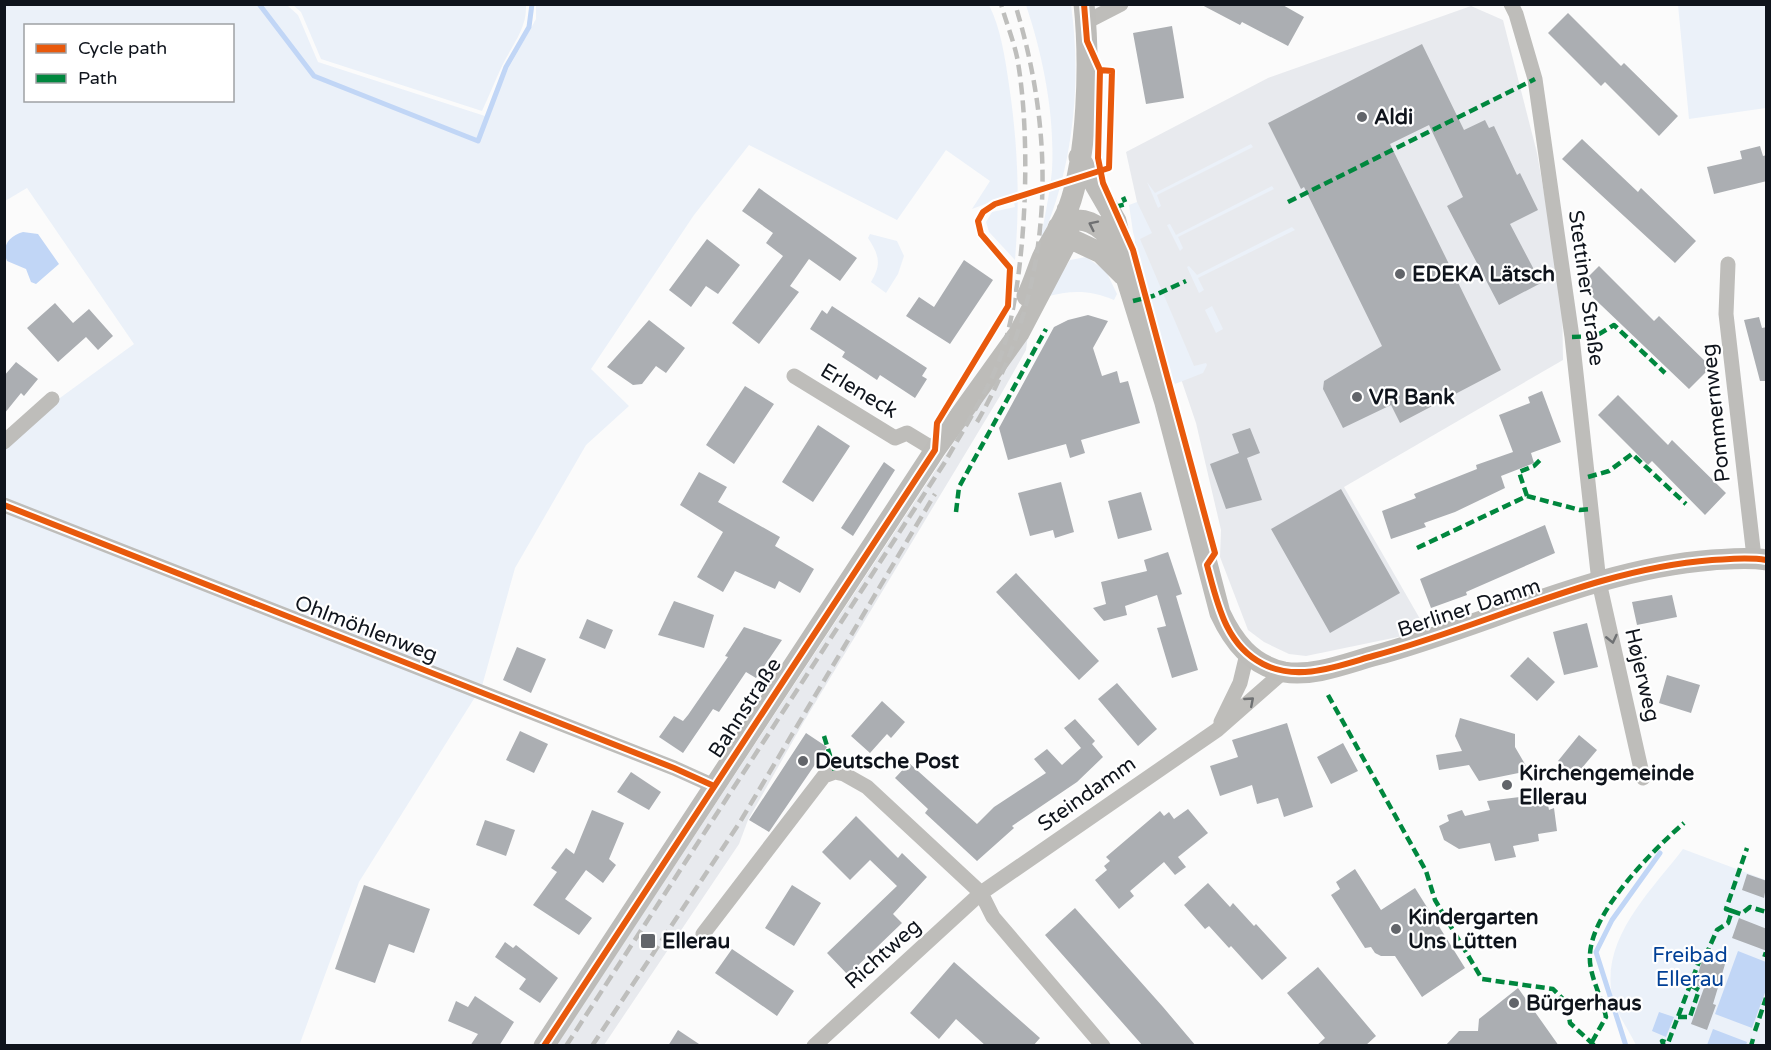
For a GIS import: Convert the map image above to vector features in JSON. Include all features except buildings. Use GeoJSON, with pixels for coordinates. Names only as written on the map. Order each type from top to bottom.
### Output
{"type":"FeatureCollection","features":[{"type":"Feature","properties":{"kind":"main road","name":"Bahnstraße"},"geometry":{"type":"LineString","coordinates":[[544,1046],[935,450],[988,373],[1019,315],[1042,259],[1066,224],[1080,156],[1086,78],[1085,13]]}},
{"type":"Feature","properties":{"kind":"main road"},"geometry":{"type":"LineString","coordinates":[[1080,156],[1116,221],[1128,280]]}},
{"type":"Feature","properties":{"kind":"main road","name":"Berliner Damm"},"geometry":{"type":"LineString","coordinates":[[1066,224],[1079,219],[1091,222],[1107,234],[1116,245],[1165,403],[1220,613],[1230,633],[1247,654],[1263,664],[1284,672],[1319,670],[1396,650],[1599,582],[1675,563],[1760,559]]}},
{"type":"Feature","properties":{"kind":"street"},"geometry":{"type":"LineString","coordinates":[[1085,13],[1121,4]]}},
{"type":"Feature","properties":{"kind":"street","name":"Stettiner Straße"},"geometry":{"type":"LineString","coordinates":[[1511,4],[1516,14],[1537,91],[1572,337],[1599,582]]}},
{"type":"Feature","properties":{"kind":"street","name":"Pommernweg"},"geometry":{"type":"LineString","coordinates":[[1728,264],[1726,314],[1760,559]]}},
{"type":"Feature","properties":{"kind":"street","name":"Erleneck"},"geometry":{"type":"LineString","coordinates":[[794,376],[895,438],[907,433],[935,450]]}},
{"type":"Feature","properties":{"kind":"street"},"geometry":{"type":"LineString","coordinates":[[4,442],[52,399]]}},
{"type":"Feature","properties":{"kind":"street","name":"Ohlmöhlenweg"},"geometry":{"type":"LineString","coordinates":[[4,505],[663,763],[714,786]]}},
{"type":"Feature","properties":{"kind":"street","name":"Højerweg"},"geometry":{"type":"LineString","coordinates":[[1599,582],[1643,778]]}},
{"type":"Feature","properties":{"kind":"street","name":"Steindamm"},"geometry":{"type":"LineString","coordinates":[[1217,730],[1240,683],[1247,654]]}},
{"type":"Feature","properties":{"kind":"street","name":"Steindamm"},"geometry":{"type":"LineString","coordinates":[[981,893],[1217,730],[1284,672]]}},
{"type":"Feature","properties":{"kind":"street"},"geometry":{"type":"LineString","coordinates":[[703,934],[824,776],[835,772],[844,774],[867,788],[981,893],[993,917],[1103,1046]]}},
{"type":"Feature","properties":{"kind":"street","name":"Richtweg"},"geometry":{"type":"LineString","coordinates":[[814,1046],[981,893]]}},
{"type":"Feature","properties":{"kind":"shaded area"},"geometry":{"type":"Polygon","coordinates":[[[1471,6],[1503,20],[1537,153],[1562,296],[1563,360],[1344,487],[1427,631],[1306,656],[1289,654],[1264,642],[1248,630],[1220,557],[1221,530],[1196,423],[1135,243],[1137,202],[1126,152],[1268,78],[1471,6]]]}},
{"type":"Feature","properties":{"kind":"shaded area"},"geometry":{"type":"Polygon","coordinates":[[[1029,328],[1026,350],[803,723],[748,820],[739,844],[604,1045],[556,1046],[1029,328]]]}},
{"type":"Feature","properties":{"kind":"green space"},"geometry":{"type":"Polygon","coordinates":[[[5,4],[287,5],[298,15],[318,62],[488,117],[508,69],[536,19],[536,5],[989,5],[1000,34],[1004,54],[1014,129],[1018,194],[1015,260],[989,232],[986,222],[992,212],[1015,207],[1012,194],[972,209],[990,181],[946,150],[897,220],[749,145],[694,215],[591,369],[629,406],[586,445],[515,568],[482,686],[359,882],[299,1046],[5,1045],[5,438],[134,344],[27,188],[5,201],[5,4]]]}},
{"type":"Feature","properties":{"kind":"green space"},"geometry":{"type":"Polygon","coordinates":[[[293,5],[526,5],[526,14],[518,37],[482,111],[321,59],[301,12],[293,5]]]}},
{"type":"Feature","properties":{"kind":"green space"},"geometry":{"type":"Polygon","coordinates":[[[1026,5],[1071,5],[1074,35],[1075,96],[1067,157],[1051,215],[1040,243],[1052,170],[1052,128],[1038,45],[1026,5]]]}},
{"type":"Feature","properties":{"kind":"green space"},"geometry":{"type":"Polygon","coordinates":[[[1678,5],[1766,5],[1766,108],[1689,119],[1678,5]]]}},
{"type":"Feature","properties":{"kind":"green space"},"geometry":{"type":"Polygon","coordinates":[[[1251,144],[1253,147],[1157,195],[1161,206],[1158,208],[1147,182],[1155,193],[1251,144]]]}},
{"type":"Feature","properties":{"kind":"green space"},"geometry":{"type":"Polygon","coordinates":[[[1272,186],[1274,189],[1178,237],[1183,248],[1180,251],[1167,225],[1170,224],[1176,235],[1272,186]]]}},
{"type":"Feature","properties":{"kind":"green space"},"geometry":{"type":"Polygon","coordinates":[[[1137,202],[1152,233],[1140,239],[1194,366],[1206,363],[1207,365],[1203,373],[1175,384],[1170,375],[1133,232],[1129,205],[1137,202]]]}},
{"type":"Feature","properties":{"kind":"green space"},"geometry":{"type":"Polygon","coordinates":[[[1292,227],[1295,230],[1198,278],[1204,290],[1199,293],[1187,267],[1189,266],[1197,275],[1292,227]]]}},
{"type":"Feature","properties":{"kind":"green space"},"geometry":{"type":"Polygon","coordinates":[[[870,234],[897,241],[904,256],[898,274],[886,293],[871,282],[877,270],[878,260],[868,238],[870,234]]]}},
{"type":"Feature","properties":{"kind":"green space"},"geometry":{"type":"Polygon","coordinates":[[[1086,257],[1106,271],[1117,294],[1114,300],[1097,294],[1080,292],[1046,297],[1070,260],[1086,257]]]}},
{"type":"Feature","properties":{"kind":"green space"},"geometry":{"type":"Polygon","coordinates":[[[1212,306],[1223,329],[1216,333],[1205,310],[1212,306]]]}},
{"type":"Feature","properties":{"kind":"green space","name":"Freibad Ellerau"},"geometry":{"type":"Polygon","coordinates":[[[1683,849],[1766,880],[1766,1045],[1636,1045],[1616,1008],[1612,995],[1611,974],[1614,954],[1621,935],[1631,916],[1683,849]]]}},
{"type":"Feature","properties":{"kind":"water"},"geometry":{"type":"Polygon","coordinates":[[[23,232],[38,234],[59,264],[36,284],[31,282],[26,269],[7,261],[5,256],[6,246],[10,239],[23,232]]]}},
{"type":"Feature","properties":{"kind":"water"},"geometry":{"type":"Polygon","coordinates":[[[1738,951],[1766,962],[1766,990],[1752,1028],[1715,1014],[1738,951]]]}},
{"type":"Feature","properties":{"kind":"water"},"geometry":{"type":"Polygon","coordinates":[[[1659,1012],[1674,1017],[1666,1037],[1652,1031],[1659,1012]]]}},
{"type":"Feature","properties":{"kind":"water"},"geometry":{"type":"Polygon","coordinates":[[[1713,1029],[1747,1042],[1746,1045],[1707,1045],[1713,1029]]]}},
{"type":"Feature","properties":{"kind":"waterway"},"geometry":{"type":"LineString","coordinates":[[259,4],[314,76],[478,141],[506,67],[529,27],[532,4]]}},
{"type":"Feature","properties":{"kind":"waterway"},"geometry":{"type":"LineString","coordinates":[[1626,1046],[1596,952],[1612,920],[1660,853]]}},
{"type":"Feature","properties":{"kind":"railway"},"geometry":{"type":"LineString","coordinates":[[566,1046],[945,462],[981,400],[999,361],[1016,293],[1021,253],[1025,169],[1022,90],[1014,44],[1001,4]]}},
{"type":"Feature","properties":{"kind":"railway"},"geometry":{"type":"LineString","coordinates":[[977,422],[1002,372],[1021,322],[1034,270],[1041,218],[1042,165],[1038,111],[1029,58],[1015,4]]}},
{"type":"Feature","properties":{"kind":"railway"},"geometry":{"type":"LineString","coordinates":[[592,1046],[740,822],[935,494]]}},
{"type":"Feature","properties":{"kind":"marked path"},"geometry":{"type":"LineString","coordinates":[[1288,202],[1535,79]]}},
{"type":"Feature","properties":{"kind":"marked path"},"geometry":{"type":"LineString","coordinates":[[1115,207],[1126,204],[1123,197]]}},
{"type":"Feature","properties":{"kind":"marked path"},"geometry":{"type":"LineString","coordinates":[[1133,301],[1153,296],[1186,281]]}},
{"type":"Feature","properties":{"kind":"marked path"},"geometry":{"type":"LineString","coordinates":[[1572,337],[1596,336],[1614,325],[1665,373]]}},
{"type":"Feature","properties":{"kind":"marked path"},"geometry":{"type":"LineString","coordinates":[[956,512],[959,487],[1046,329]]}},
{"type":"Feature","properties":{"kind":"marked path"},"geometry":{"type":"LineString","coordinates":[[1588,477],[1609,471],[1632,454],[1686,504]]}},
{"type":"Feature","properties":{"kind":"marked path"},"geometry":{"type":"LineString","coordinates":[[1527,496],[1519,472],[1534,466],[1541,459]]}},
{"type":"Feature","properties":{"kind":"marked path"},"geometry":{"type":"LineString","coordinates":[[1417,548],[1527,496],[1580,510],[1591,509]]}},
{"type":"Feature","properties":{"kind":"marked path"},"geometry":{"type":"LineString","coordinates":[[1328,695],[1426,871],[1435,900],[1482,979],[1553,989],[1567,1003],[1570,1023],[1595,1046]]}},
{"type":"Feature","properties":{"kind":"marked path"},"geometry":{"type":"LineString","coordinates":[[824,736],[835,772]]}},
{"type":"Feature","properties":{"kind":"marked path"},"geometry":{"type":"LineString","coordinates":[[1592,1042],[1606,1017],[1591,969],[1590,954],[1593,937],[1601,919],[1626,882],[1684,823]]}},
{"type":"Feature","properties":{"kind":"marked path"},"geometry":{"type":"LineString","coordinates":[[1732,911],[1726,909],[1747,848]]}},
{"type":"Feature","properties":{"kind":"marked path"},"geometry":{"type":"LineString","coordinates":[[1664,1046],[1662,1041],[1668,1043],[1700,959],[1705,957],[1717,930],[1728,923],[1732,911],[1741,914],[1750,907],[1766,912]]}},
{"type":"Feature","properties":{"kind":"marked path"},"geometry":{"type":"LineString","coordinates":[[1678,1017],[1690,1017],[1699,990],[1690,985]]}},
{"type":"Feature","properties":{"kind":"marked path"},"geometry":{"type":"LineString","coordinates":[[1755,1031],[1766,998]]}},
{"type":"Feature","properties":{"kind":"marked path"},"geometry":{"type":"LineString","coordinates":[[1751,1046],[1753,1039]]}},
{"type":"Feature","properties":{"kind":"cycle path"},"geometry":{"type":"LineString","coordinates":[[1084,4],[1087,41],[1100,70],[1098,158],[1103,183],[1133,250],[1215,553],[1207,565],[1219,608],[1231,634],[1250,656],[1276,669],[1290,672],[1318,671],[1415,644],[1583,586],[1626,575],[1668,565],[1712,560],[1746,558],[1766,560]]}},
{"type":"Feature","properties":{"kind":"cycle path"},"geometry":{"type":"LineString","coordinates":[[544,1046],[935,450],[937,423],[1008,306],[1010,268],[981,234],[978,221],[983,212],[995,204],[1109,168],[1112,71],[1100,70]]}},
{"type":"Feature","properties":{"kind":"cycle path"},"geometry":{"type":"LineString","coordinates":[[4,505],[674,768],[714,786]]}},
{"type":"Feature","properties":{"kind":"place","name":"Aldi"},"geometry":{"type":"Point","coordinates":[1362,117]}},
{"type":"Feature","properties":{"kind":"place","name":"EDEKA Lätsch"},"geometry":{"type":"Point","coordinates":[1400,274]}},
{"type":"Feature","properties":{"kind":"place","name":"VR Bank"},"geometry":{"type":"Point","coordinates":[1357,397]}},
{"type":"Feature","properties":{"kind":"place","name":"Deutsche Post"},"geometry":{"type":"Point","coordinates":[803,761]}},
{"type":"Feature","properties":{"kind":"place","name":"Kirchengemeinde Ellerau"},"geometry":{"type":"Point","coordinates":[1507,785]}},
{"type":"Feature","properties":{"kind":"place","name":"Kindergarten Uns Lütten"},"geometry":{"type":"Point","coordinates":[1396,929]}},
{"type":"Feature","properties":{"kind":"place","name":"Ellerau"},"geometry":{"type":"Point","coordinates":[648,941]}},
{"type":"Feature","properties":{"kind":"place","name":"Bürgerhaus"},"geometry":{"type":"Point","coordinates":[1514,1003]}}]}
